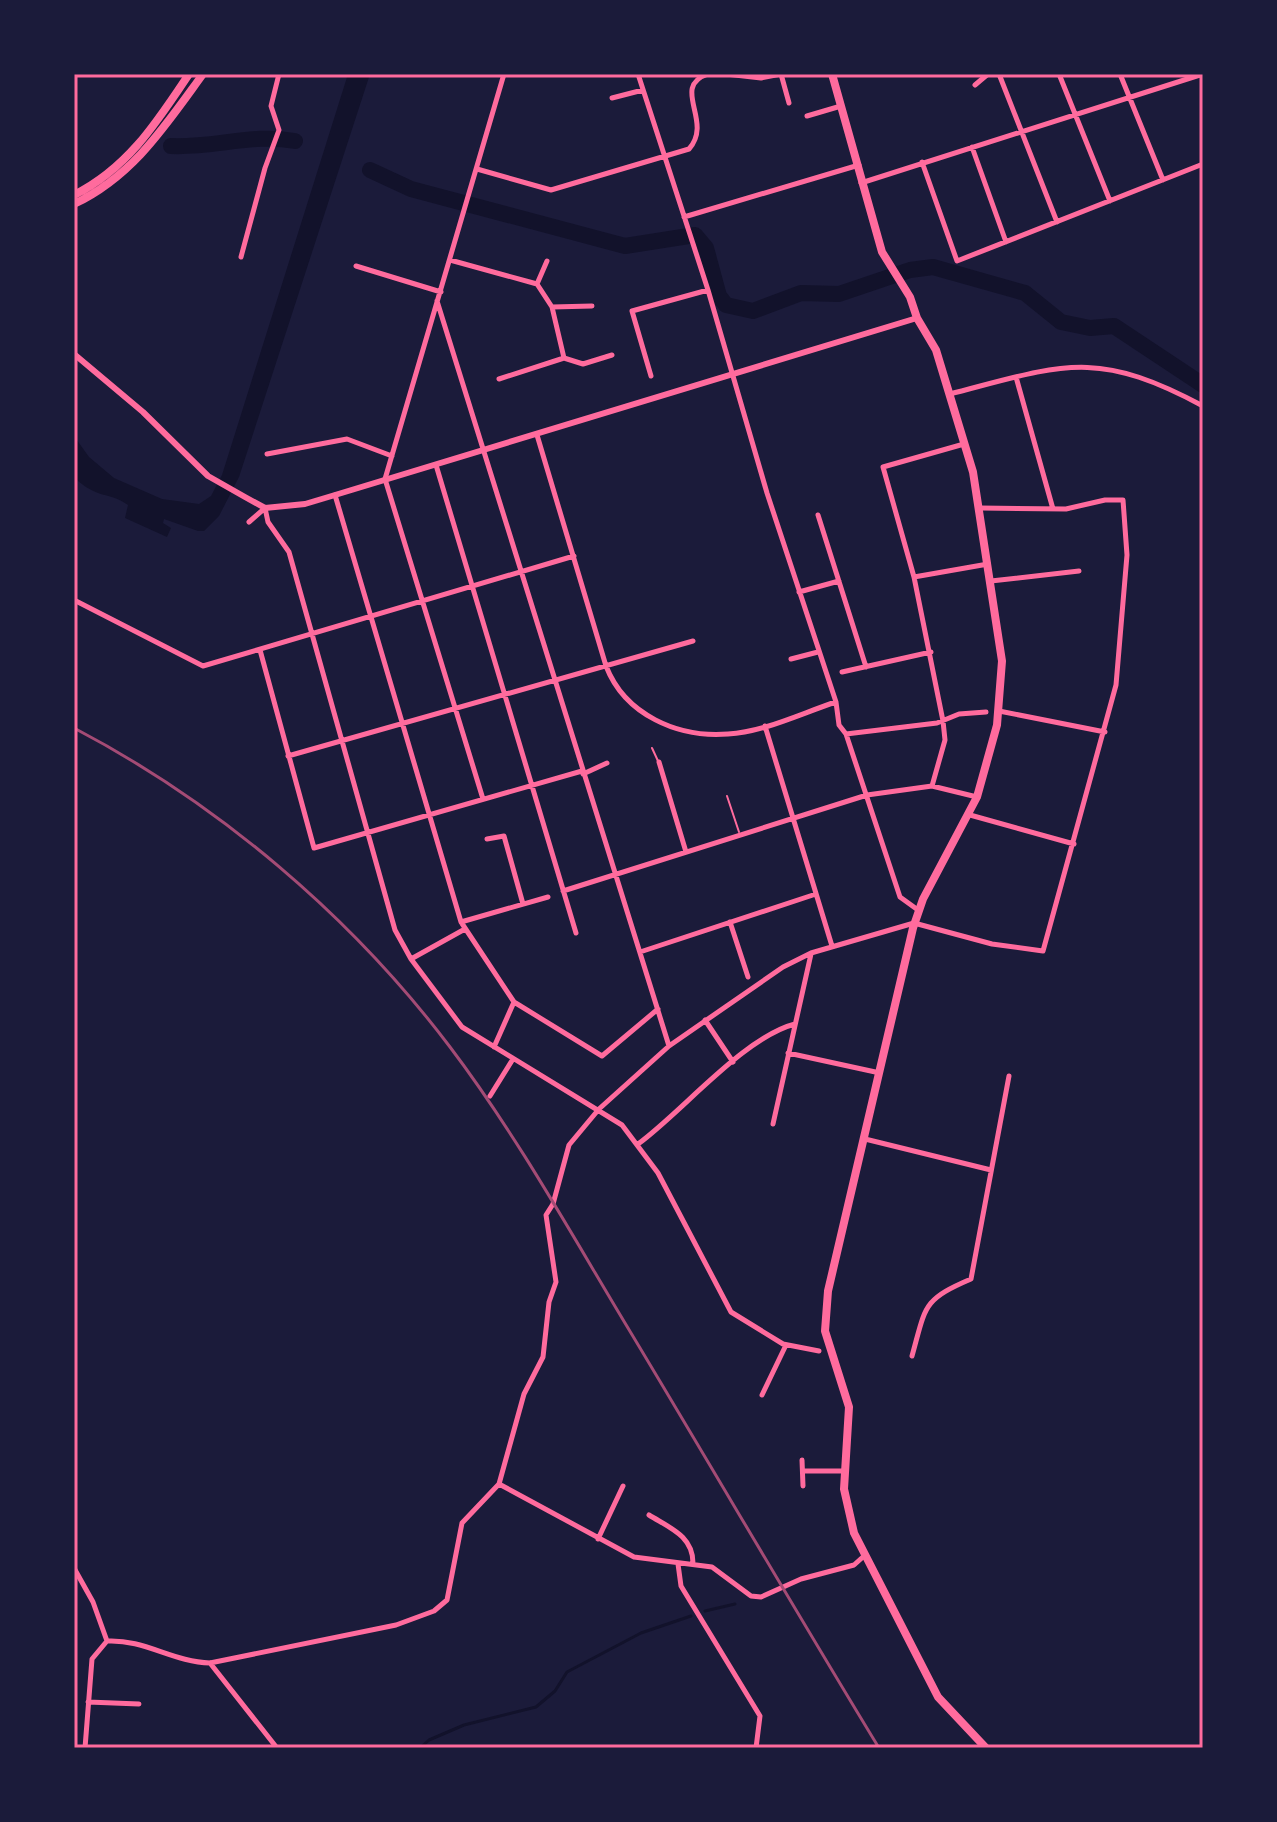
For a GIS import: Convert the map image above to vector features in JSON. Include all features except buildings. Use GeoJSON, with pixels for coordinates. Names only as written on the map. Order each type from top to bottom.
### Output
{"type":"FeatureCollection","features":[{"type":"Feature","properties":{"kind":"main road"},"geometry":{"type":"LineString","coordinates":[[74,204],[144,140],[189,74]]}},
{"type":"Feature","properties":{"kind":"main road"},"geometry":{"type":"LineString","coordinates":[[74,195],[87,193],[132,167],[203,74]]}},
{"type":"Feature","properties":{"kind":"main road"},"geometry":{"type":"LineString","coordinates":[[832,74],[859,165],[861,183],[889,264],[936,350],[964,443],[980,508],[1003,679],[999,711],[977,797],[914,923],[824,1315],[830,1348],[846,1387],[849,1407],[846,1506],[864,1556],[938,1697],[986,1748]]}},
{"type":"Feature","properties":{"kind":"street"},"geometry":{"type":"LineString","coordinates":[[241,257],[265,168],[279,130],[271,106],[279,74]]}},
{"type":"Feature","properties":{"kind":"street"},"geometry":{"type":"LineString","coordinates":[[483,799],[385,479],[504,74]]}},
{"type":"Feature","properties":{"kind":"street"},"geometry":{"type":"LineString","coordinates":[[638,74],[836,702],[839,725],[846,734],[900,897],[918,910]]}},
{"type":"Feature","properties":{"kind":"street"},"geometry":{"type":"LineString","coordinates":[[477,169],[551,190],[689,149],[697,141],[699,119],[691,99],[692,89],[696,80],[708,74]]}},
{"type":"Feature","properties":{"kind":"street"},"geometry":{"type":"LineString","coordinates":[[726,74],[781,74],[789,103]]}},
{"type":"Feature","properties":{"kind":"street"},"geometry":{"type":"LineString","coordinates":[[975,85],[988,74]]}},
{"type":"Feature","properties":{"kind":"street"},"geometry":{"type":"LineString","coordinates":[[999,74],[1057,222]]}},
{"type":"Feature","properties":{"kind":"street"},"geometry":{"type":"LineString","coordinates":[[1059,74],[1110,201]]}},
{"type":"Feature","properties":{"kind":"street"},"geometry":{"type":"LineString","coordinates":[[1120,74],[1163,180]]}},
{"type":"Feature","properties":{"kind":"street"},"geometry":{"type":"LineString","coordinates":[[861,183],[1203,74]]}},
{"type":"Feature","properties":{"kind":"street"},"geometry":{"type":"LineString","coordinates":[[612,98],[643,90]]}},
{"type":"Feature","properties":{"kind":"street"},"geometry":{"type":"LineString","coordinates":[[807,116],[841,106]]}},
{"type":"Feature","properties":{"kind":"street"},"geometry":{"type":"LineString","coordinates":[[972,147],[1006,242]]}},
{"type":"Feature","properties":{"kind":"street"},"geometry":{"type":"LineString","coordinates":[[922,162],[957,261],[1203,164]]}},
{"type":"Feature","properties":{"kind":"street"},"geometry":{"type":"LineString","coordinates":[[684,217],[859,165]]}},
{"type":"Feature","properties":{"kind":"street"},"geometry":{"type":"LineString","coordinates":[[450,260],[537,284],[552,307],[564,358]]}},
{"type":"Feature","properties":{"kind":"street"},"geometry":{"type":"LineString","coordinates":[[537,284],[547,261]]}},
{"type":"Feature","properties":{"kind":"street"},"geometry":{"type":"LineString","coordinates":[[356,266],[441,292]]}},
{"type":"Feature","properties":{"kind":"street"},"geometry":{"type":"LineString","coordinates":[[651,376],[632,311],[708,290]]}},
{"type":"Feature","properties":{"kind":"street"},"geometry":{"type":"LineString","coordinates":[[437,301],[669,1046]]}},
{"type":"Feature","properties":{"kind":"street"},"geometry":{"type":"LineString","coordinates":[[552,307],[592,306]]}},
{"type":"Feature","properties":{"kind":"street"},"geometry":{"type":"LineString","coordinates":[[74,354],[143,412],[208,476],[265,508],[305,504],[734,377],[917,318]]}},
{"type":"Feature","properties":{"kind":"street"},"geometry":{"type":"LineString","coordinates":[[499,379],[564,358],[583,364],[612,355]]}},
{"type":"Feature","properties":{"kind":"street"},"geometry":{"type":"LineString","coordinates":[[950,394],[1070,366],[1102,367],[1159,382],[1203,406]]}},
{"type":"Feature","properties":{"kind":"street"},"geometry":{"type":"LineString","coordinates":[[1016,377],[1053,509]]}},
{"type":"Feature","properties":{"kind":"street"},"geometry":{"type":"LineString","coordinates":[[537,435],[606,666],[611,679],[633,706],[664,725],[702,734],[730,734],[765,726],[836,702]]}},
{"type":"Feature","properties":{"kind":"street"},"geometry":{"type":"LineString","coordinates":[[267,454],[347,439],[392,456]]}},
{"type":"Feature","properties":{"kind":"street"},"geometry":{"type":"LineString","coordinates":[[932,786],[945,740],[943,721],[914,577],[883,467],[964,443]]}},
{"type":"Feature","properties":{"kind":"street"},"geometry":{"type":"LineString","coordinates":[[436,465],[576,933]]}},
{"type":"Feature","properties":{"kind":"street"},"geometry":{"type":"LineString","coordinates":[[335,495],[465,929],[514,1002],[602,1056],[658,1009]]}},
{"type":"Feature","properties":{"kind":"street"},"geometry":{"type":"LineString","coordinates":[[107,1641],[137,1642],[190,1663],[210,1663],[396,1625],[434,1611],[447,1600],[462,1523],[499,1484],[523,1396],[543,1357],[549,1302],[556,1282],[555,1260],[545,1230],[546,1215],[553,1204],[569,1145],[599,1109],[669,1046],[772,974],[811,953],[914,923],[1036,952],[1043,951],[1048,945],[1105,732],[1122,643],[1127,555],[1123,500],[1053,509],[980,508]]}},
{"type":"Feature","properties":{"kind":"street"},"geometry":{"type":"LineString","coordinates":[[249,522],[265,508]]}},
{"type":"Feature","properties":{"kind":"street"},"geometry":{"type":"LineString","coordinates":[[265,508],[268,522],[289,552],[395,930],[411,959],[462,1027],[622,1125],[638,1144],[673,1200],[731,1312],[786,1345],[819,1351]]}},
{"type":"Feature","properties":{"kind":"street"},"geometry":{"type":"LineString","coordinates":[[818,515],[866,667]]}},
{"type":"Feature","properties":{"kind":"street"},"geometry":{"type":"LineString","coordinates":[[74,600],[203,666],[574,556]]}},
{"type":"Feature","properties":{"kind":"street"},"geometry":{"type":"LineString","coordinates":[[914,577],[989,564]]}},
{"type":"Feature","properties":{"kind":"street"},"geometry":{"type":"LineString","coordinates":[[991,581],[1079,571]]}},
{"type":"Feature","properties":{"kind":"street"},"geometry":{"type":"LineString","coordinates":[[799,592],[839,581]]}},
{"type":"Feature","properties":{"kind":"street"},"geometry":{"type":"LineString","coordinates":[[288,756],[693,641]]}},
{"type":"Feature","properties":{"kind":"street"},"geometry":{"type":"LineString","coordinates":[[260,650],[314,848],[607,763]]}},
{"type":"Feature","properties":{"kind":"street"},"geometry":{"type":"LineString","coordinates":[[791,659],[818,652]]}},
{"type":"Feature","properties":{"kind":"street"},"geometry":{"type":"LineString","coordinates":[[842,672],[931,652]]}},
{"type":"Feature","properties":{"kind":"street"},"geometry":{"type":"LineString","coordinates":[[999,711],[1105,732]]}},
{"type":"Feature","properties":{"kind":"street"},"geometry":{"type":"LineString","coordinates":[[846,734],[986,712]]}},
{"type":"Feature","properties":{"kind":"street"},"geometry":{"type":"LineString","coordinates":[[765,726],[832,946]]}},
{"type":"Feature","properties":{"kind":"street"},"geometry":{"type":"LineString","coordinates":[[659,762],[686,852]]}},
{"type":"Feature","properties":{"kind":"street"},"geometry":{"type":"LineString","coordinates":[[563,891],[867,795],[932,786],[977,797]]}},
{"type":"Feature","properties":{"kind":"street"},"geometry":{"type":"LineString","coordinates":[[970,815],[1074,844]]}},
{"type":"Feature","properties":{"kind":"street"},"geometry":{"type":"LineString","coordinates":[[487,839],[504,836],[523,904]]}},
{"type":"Feature","properties":{"kind":"street"},"geometry":{"type":"LineString","coordinates":[[640,952],[816,894]]}},
{"type":"Feature","properties":{"kind":"street"},"geometry":{"type":"LineString","coordinates":[[461,922],[548,897]]}},
{"type":"Feature","properties":{"kind":"street"},"geometry":{"type":"LineString","coordinates":[[730,922],[748,977]]}},
{"type":"Feature","properties":{"kind":"street"},"geometry":{"type":"LineString","coordinates":[[411,959],[465,929]]}},
{"type":"Feature","properties":{"kind":"street"},"geometry":{"type":"LineString","coordinates":[[773,1124],[811,953]]}},
{"type":"Feature","properties":{"kind":"street"},"geometry":{"type":"LineString","coordinates":[[494,1047],[514,1002]]}},
{"type":"Feature","properties":{"kind":"street"},"geometry":{"type":"LineString","coordinates":[[705,1020],[733,1062]]}},
{"type":"Feature","properties":{"kind":"street"},"geometry":{"type":"LineString","coordinates":[[638,1144],[733,1062],[783,1027],[795,1024]]}},
{"type":"Feature","properties":{"kind":"street"},"geometry":{"type":"LineString","coordinates":[[788,1053],[880,1073]]}},
{"type":"Feature","properties":{"kind":"street"},"geometry":{"type":"LineString","coordinates":[[490,1096],[513,1059]]}},
{"type":"Feature","properties":{"kind":"street"},"geometry":{"type":"LineString","coordinates":[[912,1356],[925,1307],[939,1293],[971,1279],[1009,1076]]}},
{"type":"Feature","properties":{"kind":"street"},"geometry":{"type":"LineString","coordinates":[[865,1139],[991,1170]]}},
{"type":"Feature","properties":{"kind":"street"},"geometry":{"type":"LineString","coordinates":[[762,1395],[786,1345]]}},
{"type":"Feature","properties":{"kind":"street"},"geometry":{"type":"LineString","coordinates":[[802,1460],[803,1486]]}},
{"type":"Feature","properties":{"kind":"street"},"geometry":{"type":"LineString","coordinates":[[803,1471],[845,1471]]}},
{"type":"Feature","properties":{"kind":"street"},"geometry":{"type":"LineString","coordinates":[[499,1484],[634,1557],[712,1567],[751,1596],[761,1597],[801,1579],[854,1565],[864,1556]]}},
{"type":"Feature","properties":{"kind":"street"},"geometry":{"type":"LineString","coordinates":[[598,1539],[623,1486]]}},
{"type":"Feature","properties":{"kind":"street"},"geometry":{"type":"LineString","coordinates":[[649,1515],[685,1538],[693,1550],[693,1563]]}},
{"type":"Feature","properties":{"kind":"street"},"geometry":{"type":"LineString","coordinates":[[678,1563],[681,1586],[760,1716],[756,1748]]}},
{"type":"Feature","properties":{"kind":"street"},"geometry":{"type":"LineString","coordinates":[[74,1568],[93,1602],[107,1641]]}},
{"type":"Feature","properties":{"kind":"street"},"geometry":{"type":"LineString","coordinates":[[85,1748],[92,1659],[107,1641]]}},
{"type":"Feature","properties":{"kind":"street"},"geometry":{"type":"LineString","coordinates":[[210,1663],[277,1748]]}},
{"type":"Feature","properties":{"kind":"street"},"geometry":{"type":"LineString","coordinates":[[88,1702],[139,1704]]}},
{"type":"Feature","properties":{"kind":"lane"},"geometry":{"type":"LineString","coordinates":[[652,748],[659,762]]}},
{"type":"Feature","properties":{"kind":"lane"},"geometry":{"type":"LineString","coordinates":[[727,796],[740,835]]}},
{"type":"Feature","properties":{"kind":"shaded area"},"geometry":{"type":"Polygon","coordinates":[[[348,74],[370,74],[239,477],[219,516],[204,531],[164,519],[163,523],[171,528],[167,537],[125,518],[128,505],[89,489],[74,477],[74,436],[89,457],[114,478],[162,499],[199,504],[211,496],[222,475],[348,74]]]}},
{"type":"Feature","properties":{"kind":"waterway"},"geometry":{"type":"LineString","coordinates":[[171,146],[264,139],[295,141]]}},
{"type":"Feature","properties":{"kind":"waterway"},"geometry":{"type":"LineString","coordinates":[[370,170],[411,189],[625,246],[695,235],[706,248],[719,296],[726,305],[753,311],[801,293],[839,294],[910,270],[933,267],[1025,293],[1061,322],[1090,328],[1114,326],[1203,385]]}},
{"type":"Feature","properties":{"kind":"waterway"},"geometry":{"type":"LineString","coordinates":[[705,1611],[735,1604]]}},
{"type":"Feature","properties":{"kind":"waterway"},"geometry":{"type":"LineString","coordinates":[[420,1748],[429,1740],[464,1725],[536,1707],[555,1691],[567,1672],[641,1633],[691,1616]]}},
{"type":"Feature","properties":{"kind":"railway"},"geometry":{"type":"LineString","coordinates":[[74,728],[180,791],[279,867],[370,953],[450,1047],[499,1116],[544,1188],[879,1748]]}}]}
